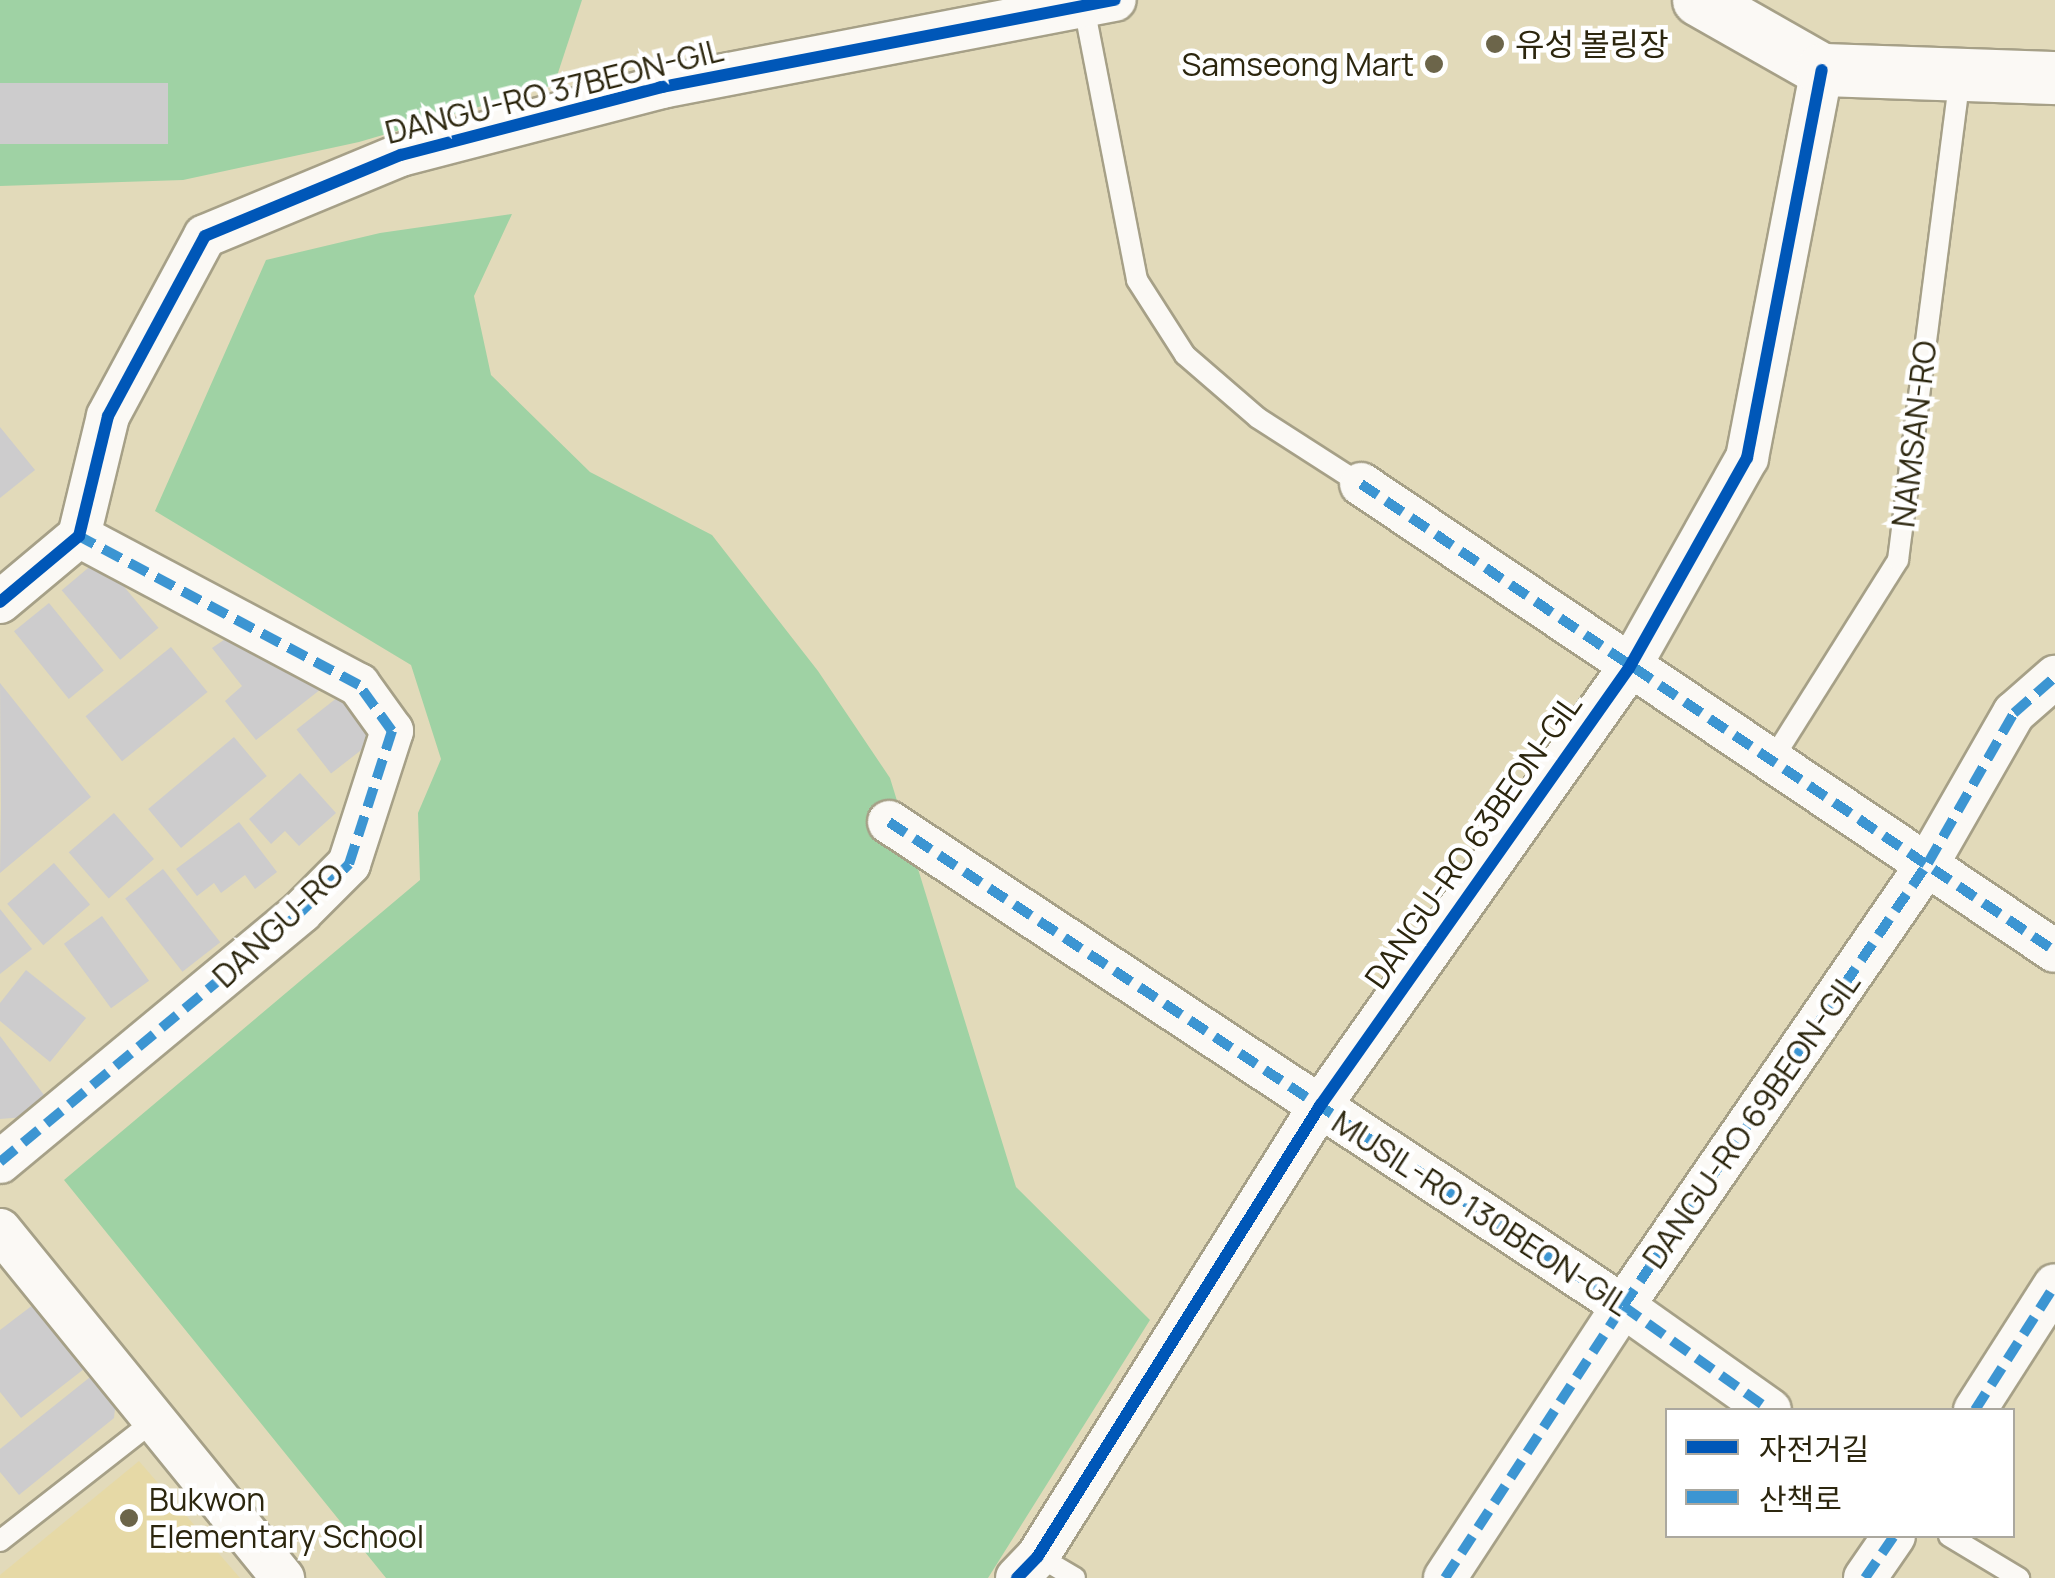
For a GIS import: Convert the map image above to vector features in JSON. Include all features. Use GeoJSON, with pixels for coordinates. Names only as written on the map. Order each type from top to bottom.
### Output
{"type":"FeatureCollection","features":[{"type":"Feature","properties":{"kind":"street"},"geometry":{"type":"LineString","coordinates":[[1699,0],[1822,70],[2055,78]]}},
{"type":"Feature","properties":{"kind":"street","name":"DANGU-RO 37BEON-GIL"},"geometry":{"type":"LineString","coordinates":[[79,536],[108,416],[206,236],[438,145],[662,86],[1100,4]]}},
{"type":"Feature","properties":{"kind":"street","name":"DANGU-RO 63BEON-GIL"},"geometry":{"type":"LineString","coordinates":[[1028,1567],[1320,1106],[1628,668],[1746,458],[1822,70]]}},
{"type":"Feature","properties":{"kind":"street"},"geometry":{"type":"LineString","coordinates":[[1361,484],[1628,668],[1774,757],[2055,952]]}},
{"type":"Feature","properties":{"kind":"street"},"geometry":{"type":"LineString","coordinates":[[0,602],[79,536]]}},
{"type":"Feature","properties":{"kind":"street","name":"DANGU-RO"},"geometry":{"type":"LineString","coordinates":[[0,1162],[302,912],[348,864],[392,731],[359,684],[79,536]]}},
{"type":"Feature","properties":{"kind":"street","name":"DANGU-RO 69BEON-GIL"},"geometry":{"type":"LineString","coordinates":[[1445,1578],[1623,1306],[1928,863],[2014,713],[2055,677]]}},
{"type":"Feature","properties":{"kind":"street","name":"MUSIL-RO 130BEON-GIL"},"geometry":{"type":"LineString","coordinates":[[889,822],[1623,1306],[1767,1408]]}},
{"type":"Feature","properties":{"kind":"street"},"geometry":{"type":"LineString","coordinates":[[0,1230],[283,1578]]}},
{"type":"Feature","properties":{"kind":"street"},"geometry":{"type":"LineString","coordinates":[[1976,1408],[2055,1285]]}},
{"type":"Feature","properties":{"kind":"street"},"geometry":{"type":"LineString","coordinates":[[1865,1578],[1893,1538]]}},
{"type":"Feature","properties":{"kind":"lane"},"geometry":{"type":"LineString","coordinates":[[1100,4],[1137,280],[1184,355],[1258,418],[1361,484]]}},
{"type":"Feature","properties":{"kind":"lane","name":"NAMSAN-RO"},"geometry":{"type":"LineString","coordinates":[[1774,757],[1898,560],[1960,77]]}},
{"type":"Feature","properties":{"kind":"lane"},"geometry":{"type":"LineString","coordinates":[[0,1541],[155,1420]]}},
{"type":"Feature","properties":{"kind":"lane"},"geometry":{"type":"LineString","coordinates":[[1952,1538],[2019,1578]]}},
{"type":"Feature","properties":{"kind":"lane"},"geometry":{"type":"LineString","coordinates":[[1028,1567],[1074,1578]]}},
{"type":"Feature","properties":{"kind":"shaded area","name":"Bukwon Elementary School"},"geometry":{"type":"Polygon","coordinates":[[[139,1461],[240,1578],[0,1578],[0,1575],[139,1461]]]}},
{"type":"Feature","properties":{"kind":"green space"},"geometry":{"type":"Polygon","coordinates":[[[0,0],[582,0],[554,85],[359,142],[183,180],[0,186],[0,0]]]}},
{"type":"Feature","properties":{"kind":"green space"},"geometry":{"type":"Polygon","coordinates":[[[512,214],[474,296],[491,375],[590,472],[712,535],[818,671],[890,778],[1016,1187],[1150,1320],[988,1578],[386,1578],[64,1180],[420,880],[418,813],[441,759],[411,665],[155,511],[266,260],[380,233],[512,214]]]}},
{"type":"Feature","properties":{"kind":"building"},"geometry":{"type":"Polygon","coordinates":[[[0,83],[168,83],[168,144],[0,144],[0,83]]]}},
{"type":"Feature","properties":{"kind":"building"},"geometry":{"type":"Polygon","coordinates":[[[0,427],[35,470],[0,498],[0,427]]]}},
{"type":"Feature","properties":{"kind":"building"},"geometry":{"type":"Polygon","coordinates":[[[100,558],[158,628],[120,660],[62,590],[100,558]]]}},
{"type":"Feature","properties":{"kind":"building"},"geometry":{"type":"Polygon","coordinates":[[[49,603],[104,671],[69,699],[14,631],[49,603]]]}},
{"type":"Feature","properties":{"kind":"building"},"geometry":{"type":"Polygon","coordinates":[[[234,633],[321,689],[256,740],[225,701],[242,686],[212,648],[234,633]]]}},
{"type":"Feature","properties":{"kind":"building"},"geometry":{"type":"Polygon","coordinates":[[[171,647],[208,692],[122,761],[86,716],[171,647]]]}},
{"type":"Feature","properties":{"kind":"building"},"geometry":{"type":"Polygon","coordinates":[[[0,683],[91,797],[0,873],[1,807],[0,683]]]}},
{"type":"Feature","properties":{"kind":"building"},"geometry":{"type":"Polygon","coordinates":[[[347,690],[381,734],[331,774],[297,729],[347,690]]]}},
{"type":"Feature","properties":{"kind":"building"},"geometry":{"type":"Polygon","coordinates":[[[234,737],[267,776],[181,848],[148,809],[234,737]]]}},
{"type":"Feature","properties":{"kind":"building"},"geometry":{"type":"Polygon","coordinates":[[[300,773],[336,813],[299,846],[285,831],[271,844],[249,819],[300,773]]]}},
{"type":"Feature","properties":{"kind":"building"},"geometry":{"type":"Polygon","coordinates":[[[114,813],[154,859],[109,898],[69,852],[114,813]]]}},
{"type":"Feature","properties":{"kind":"building"},"geometry":{"type":"Polygon","coordinates":[[[239,822],[277,872],[255,889],[245,875],[221,893],[214,883],[197,896],[176,869],[239,822]]]}},
{"type":"Feature","properties":{"kind":"building"},"geometry":{"type":"Polygon","coordinates":[[[54,863],[90,905],[43,945],[7,904],[54,863]]]}},
{"type":"Feature","properties":{"kind":"building"},"geometry":{"type":"Polygon","coordinates":[[[163,869],[220,942],[182,972],[125,899],[163,869]]]}},
{"type":"Feature","properties":{"kind":"building"},"geometry":{"type":"Polygon","coordinates":[[[0,909],[32,949],[0,974],[0,909]]]}},
{"type":"Feature","properties":{"kind":"building"},"geometry":{"type":"Polygon","coordinates":[[[102,916],[149,981],[111,1008],[64,944],[102,916]]]}},
{"type":"Feature","properties":{"kind":"building"},"geometry":{"type":"Polygon","coordinates":[[[26,970],[86,1018],[50,1062],[0,1021],[0,1003],[26,970]]]}},
{"type":"Feature","properties":{"kind":"building"},"geometry":{"type":"Polygon","coordinates":[[[0,1036],[44,1095],[25,1117],[0,1119],[0,1036]]]}},
{"type":"Feature","properties":{"kind":"building"},"geometry":{"type":"Polygon","coordinates":[[[42,1298],[93,1362],[21,1418],[0,1392],[0,1330],[42,1298]]]}},
{"type":"Feature","properties":{"kind":"building"},"geometry":{"type":"Polygon","coordinates":[[[104,1366],[118,1382],[114,1418],[19,1495],[0,1472],[0,1449],[104,1366]]]}},
{"type":"Feature","properties":{"kind":"marked path"},"geometry":{"type":"LineString","coordinates":[[1361,484],[2055,951]]}},
{"type":"Feature","properties":{"kind":"marked path"},"geometry":{"type":"LineString","coordinates":[[0,1162],[301,912],[349,864],[392,731],[359,685],[79,536]]}},
{"type":"Feature","properties":{"kind":"marked path"},"geometry":{"type":"LineString","coordinates":[[1445,1578],[1623,1306],[1928,863],[2014,713],[2055,677]]}},
{"type":"Feature","properties":{"kind":"marked path"},"geometry":{"type":"LineString","coordinates":[[889,822],[1623,1306],[1767,1408]]}},
{"type":"Feature","properties":{"kind":"marked path"},"geometry":{"type":"LineString","coordinates":[[1976,1408],[2055,1285]]}},
{"type":"Feature","properties":{"kind":"marked path"},"geometry":{"type":"LineString","coordinates":[[1865,1578],[1893,1538]]}},
{"type":"Feature","properties":{"kind":"cycle path"},"geometry":{"type":"LineString","coordinates":[[0,602],[79,536],[108,416],[205,236],[401,155],[662,87],[1115,0]]}},
{"type":"Feature","properties":{"kind":"cycle path"},"geometry":{"type":"LineString","coordinates":[[1017,1578],[1038,1556],[1320,1106],[1629,668],[1747,458],[1822,70]]}},
{"type":"Feature","properties":{"kind":"place","name":"유성 볼링장"},"geometry":{"type":"Point","coordinates":[1495,44]}},
{"type":"Feature","properties":{"kind":"place","name":"Samseong Mart"},"geometry":{"type":"Point","coordinates":[1434,64]}},
{"type":"Feature","properties":{"kind":"place","name":"Bukwon Elementary School"},"geometry":{"type":"Point","coordinates":[129,1518]}}]}
